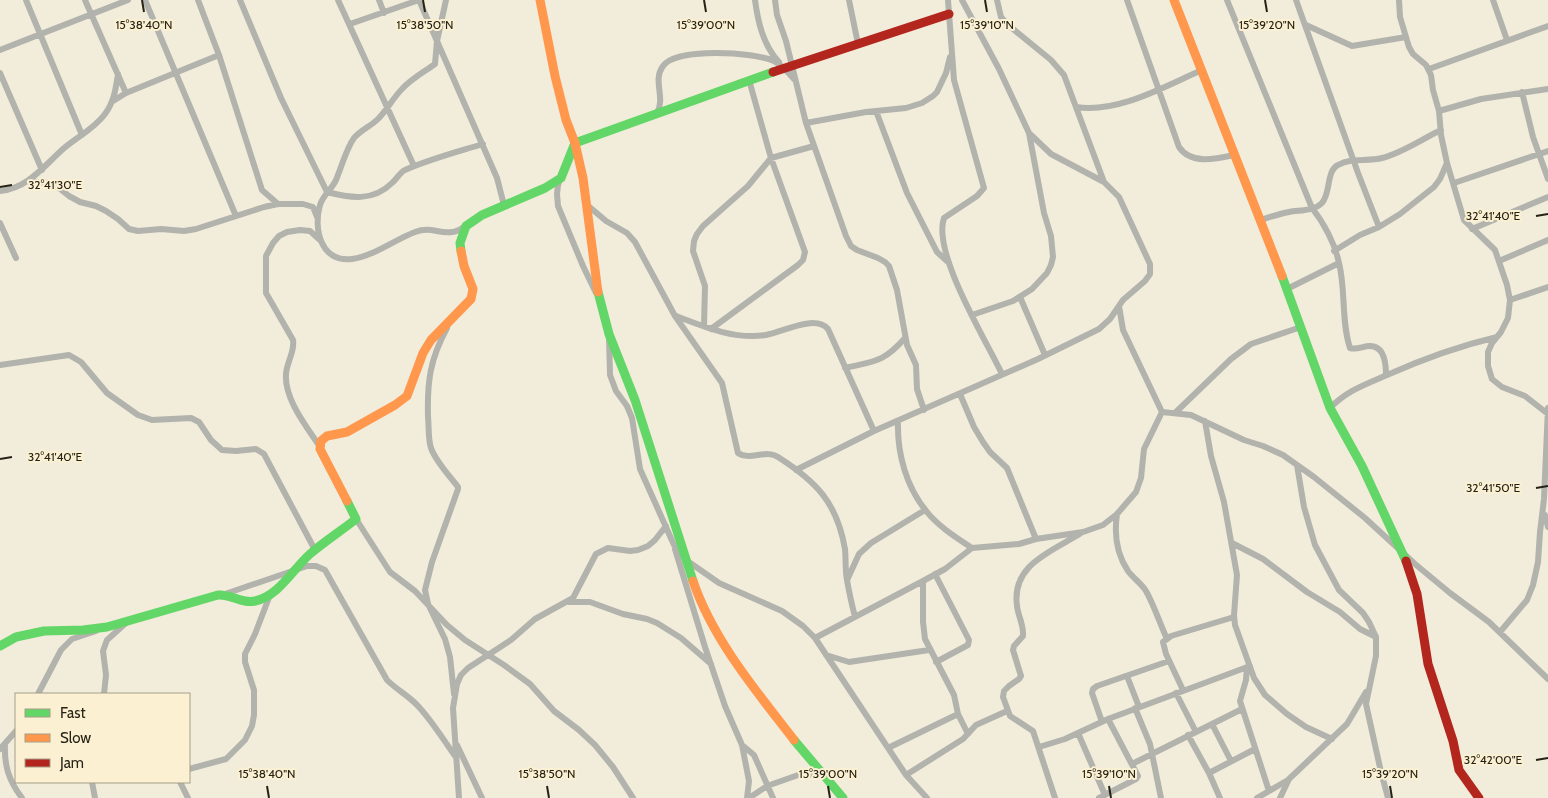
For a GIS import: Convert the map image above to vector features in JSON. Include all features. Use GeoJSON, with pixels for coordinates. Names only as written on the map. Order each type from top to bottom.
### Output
{"type":"FeatureCollection","features":[{"type":"Feature","properties":{"kind":"street"},"geometry":{"type":"LineString","coordinates":[[26,0],[42,34],[82,135]]}},
{"type":"Feature","properties":{"kind":"street"},"geometry":{"type":"LineString","coordinates":[[85,0],[126,93]]}},
{"type":"Feature","properties":{"kind":"street"},"geometry":{"type":"LineString","coordinates":[[0,50],[128,0]]}},
{"type":"Feature","properties":{"kind":"street"},"geometry":{"type":"LineString","coordinates":[[145,0],[236,216]]}},
{"type":"Feature","properties":{"kind":"street"},"geometry":{"type":"LineString","coordinates":[[198,0],[262,190],[278,204]]}},
{"type":"Feature","properties":{"kind":"street"},"geometry":{"type":"LineString","coordinates":[[240,0],[281,98],[327,192]]}},
{"type":"Feature","properties":{"kind":"street"},"geometry":{"type":"LineString","coordinates":[[338,0],[414,166]]}},
{"type":"Feature","properties":{"kind":"street"},"geometry":{"type":"LineString","coordinates":[[379,0],[384,12]]}},
{"type":"Feature","properties":{"kind":"street"},"geometry":{"type":"LineString","coordinates":[[350,24],[419,0],[483,144],[497,178],[504,205]]}},
{"type":"Feature","properties":{"kind":"street"},"geometry":{"type":"LineString","coordinates":[[320,240],[318,217],[320,204],[327,192],[335,184],[351,143],[356,136],[375,122],[402,89],[435,64],[437,41],[446,0]]}},
{"type":"Feature","properties":{"kind":"street"},"geometry":{"type":"LineString","coordinates":[[540,0],[555,76],[566,120],[575,143],[586,203],[598,295],[609,334],[635,400],[696,592],[724,644],[756,691],[843,798]]}},
{"type":"Feature","properties":{"kind":"street"},"geometry":{"type":"LineString","coordinates":[[755,0],[766,44],[774,57],[788,67]]}},
{"type":"Feature","properties":{"kind":"street"},"geometry":{"type":"LineString","coordinates":[[775,0],[788,67],[794,80],[806,124],[839,220],[851,246],[878,258],[889,266],[897,290],[909,353],[916,365],[917,389],[924,410]]}},
{"type":"Feature","properties":{"kind":"street"},"geometry":{"type":"LineString","coordinates":[[849,0],[858,44]]}},
{"type":"Feature","properties":{"kind":"street"},"geometry":{"type":"LineString","coordinates":[[948,0],[954,80],[984,188],[977,196],[944,218],[942,234],[948,262],[1002,374]]}},
{"type":"Feature","properties":{"kind":"street"},"geometry":{"type":"LineString","coordinates":[[962,0],[999,69],[1029,133],[1044,213],[1051,236],[1053,257],[1047,273],[1020,297],[972,315]]}},
{"type":"Feature","properties":{"kind":"street"},"geometry":{"type":"LineString","coordinates":[[997,0],[1001,17],[1051,60],[1064,75],[1104,182]]}},
{"type":"Feature","properties":{"kind":"street"},"geometry":{"type":"LineString","coordinates":[[1127,0],[1179,147],[1184,154],[1194,159],[1210,159],[1234,155]]}},
{"type":"Feature","properties":{"kind":"street"},"geometry":{"type":"LineString","coordinates":[[1174,0],[1288,289],[1330,408],[1362,466],[1404,554],[1417,594],[1428,664],[1453,742],[1459,770],[1479,798]]}},
{"type":"Feature","properties":{"kind":"street"},"geometry":{"type":"LineString","coordinates":[[1227,0],[1312,208],[1324,226],[1339,263],[1343,308],[1350,348],[1370,346],[1380,350],[1385,359],[1386,375]]}},
{"type":"Feature","properties":{"kind":"street"},"geometry":{"type":"LineString","coordinates":[[1296,0],[1318,65],[1379,227]]}},
{"type":"Feature","properties":{"kind":"street"},"geometry":{"type":"LineString","coordinates":[[1399,0],[1400,17],[1406,36],[1414,54],[1429,69],[1439,111],[1448,164],[1464,220],[1494,250],[1507,285],[1510,300],[1508,318],[1488,352],[1488,366],[1492,379],[1502,387],[1525,396],[1548,412],[1546,472],[1538,562],[1533,585],[1527,600],[1500,632]]}},
{"type":"Feature","properties":{"kind":"street"},"geometry":{"type":"LineString","coordinates":[[1495,0],[1507,40]]}},
{"type":"Feature","properties":{"kind":"street"},"geometry":{"type":"LineString","coordinates":[[598,295],[583,266],[558,206],[558,185],[575,143],[632,124],[749,80],[949,14]]}},
{"type":"Feature","properties":{"kind":"street"},"geometry":{"type":"LineString","coordinates":[[1306,25],[1352,46],[1406,36]]}},
{"type":"Feature","properties":{"kind":"street"},"geometry":{"type":"LineString","coordinates":[[1429,69],[1548,26]]}},
{"type":"Feature","properties":{"kind":"street"},"geometry":{"type":"LineString","coordinates":[[657,113],[661,106],[658,82],[663,65],[669,61],[692,55],[716,52],[757,56],[788,67]]}},
{"type":"Feature","properties":{"kind":"street"},"geometry":{"type":"LineString","coordinates":[[806,124],[876,111],[906,108],[922,103],[937,92],[946,73],[951,52]]}},
{"type":"Feature","properties":{"kind":"street"},"geometry":{"type":"LineString","coordinates":[[113,101],[126,93],[218,55]]}},
{"type":"Feature","properties":{"kind":"street"},"geometry":{"type":"LineString","coordinates":[[1076,107],[1087,109],[1117,104],[1202,70]]}},
{"type":"Feature","properties":{"kind":"street"},"geometry":{"type":"LineString","coordinates":[[0,73],[42,170]]}},
{"type":"Feature","properties":{"kind":"street"},"geometry":{"type":"LineString","coordinates":[[0,191],[19,187],[28,181],[104,115],[113,101],[118,74]]}},
{"type":"Feature","properties":{"kind":"street"},"geometry":{"type":"LineString","coordinates":[[711,329],[787,274],[803,260],[804,252],[771,158],[749,80]]}},
{"type":"Feature","properties":{"kind":"street"},"geometry":{"type":"LineString","coordinates":[[1439,111],[1481,99],[1548,89]]}},
{"type":"Feature","properties":{"kind":"street"},"geometry":{"type":"LineString","coordinates":[[1522,92],[1533,138],[1548,179]]}},
{"type":"Feature","properties":{"kind":"street"},"geometry":{"type":"LineString","coordinates":[[876,111],[907,193],[937,252],[948,262]]}},
{"type":"Feature","properties":{"kind":"street"},"geometry":{"type":"LineString","coordinates":[[1260,220],[1312,208],[1320,204],[1326,197],[1334,168],[1353,160],[1383,158],[1441,130]]}},
{"type":"Feature","properties":{"kind":"street"},"geometry":{"type":"LineString","coordinates":[[796,470],[874,431],[1045,356],[1099,329],[1110,319],[1118,306],[1150,274],[1150,264],[1119,197],[1104,182],[1051,154],[1029,133]]}},
{"type":"Feature","properties":{"kind":"street"},"geometry":{"type":"LineString","coordinates":[[327,192],[362,198],[376,194],[391,185],[402,170],[483,144]]}},
{"type":"Feature","properties":{"kind":"street"},"geometry":{"type":"LineString","coordinates":[[704,326],[705,286],[694,251],[694,241],[703,226],[748,186],[771,158],[814,146]]}},
{"type":"Feature","properties":{"kind":"street"},"geometry":{"type":"LineString","coordinates":[[1454,184],[1548,151]]}},
{"type":"Feature","properties":{"kind":"street"},"geometry":{"type":"LineString","coordinates":[[1334,251],[1360,235],[1396,217],[1434,187],[1448,164]]}},
{"type":"Feature","properties":{"kind":"street"},"geometry":{"type":"LineString","coordinates":[[561,178],[545,188],[482,215],[454,232],[441,232],[432,229],[416,231],[371,253],[352,259],[336,258],[310,232],[300,230],[287,232],[279,236],[266,256],[266,293],[293,340],[294,348],[290,355],[286,375],[287,387],[294,406],[320,448],[356,519],[390,572],[415,590],[447,625],[465,640],[530,684],[554,711],[590,740],[613,767],[632,798]]}},
{"type":"Feature","properties":{"kind":"street"},"geometry":{"type":"LineString","coordinates":[[28,181],[49,183],[60,188],[80,202],[106,211],[129,229],[138,231],[161,229],[184,231],[196,229],[278,204],[303,204],[313,207],[318,217]]}},
{"type":"Feature","properties":{"kind":"street"},"geometry":{"type":"LineString","coordinates":[[1472,229],[1548,197]]}},
{"type":"Feature","properties":{"kind":"street"},"geometry":{"type":"LineString","coordinates":[[586,203],[635,242],[675,316],[722,383],[738,453],[745,456],[773,454],[810,480],[826,498],[838,520],[845,552],[847,581],[855,617]]}},
{"type":"Feature","properties":{"kind":"street"},"geometry":{"type":"LineString","coordinates":[[0,223],[16,258]]}},
{"type":"Feature","properties":{"kind":"street"},"geometry":{"type":"LineString","coordinates":[[320,448],[320,442],[326,436],[347,432],[395,405],[407,396],[422,353],[431,340],[471,299],[473,289],[464,266],[460,243],[466,226]]}},
{"type":"Feature","properties":{"kind":"street"},"geometry":{"type":"LineString","coordinates":[[1499,261],[1548,240]]}},
{"type":"Feature","properties":{"kind":"street"},"geometry":{"type":"LineString","coordinates":[[1288,289],[1339,263]]}},
{"type":"Feature","properties":{"kind":"street"},"geometry":{"type":"LineString","coordinates":[[1510,300],[1548,287]]}},
{"type":"Feature","properties":{"kind":"street"},"geometry":{"type":"LineString","coordinates":[[1020,297],[1045,356]]}},
{"type":"Feature","properties":{"kind":"street"},"geometry":{"type":"LineString","coordinates":[[1118,306],[1123,330],[1162,412]]}},
{"type":"Feature","properties":{"kind":"street"},"geometry":{"type":"LineString","coordinates":[[675,316],[711,329],[749,336],[767,335],[806,324],[822,323],[828,329],[874,431]]}},
{"type":"Feature","properties":{"kind":"street"},"geometry":{"type":"LineString","coordinates":[[450,322],[430,369],[428,387],[429,431],[431,449],[458,487],[458,490],[425,590],[428,604],[450,657],[454,694],[453,708],[458,798]]}},
{"type":"Feature","properties":{"kind":"street"},"geometry":{"type":"LineString","coordinates":[[1176,412],[1230,359],[1251,344],[1301,327]]}},
{"type":"Feature","properties":{"kind":"street"},"geometry":{"type":"LineString","coordinates":[[609,334],[610,375],[616,391],[632,418],[640,469],[674,545],[725,706],[742,745],[748,781],[748,798]]}},
{"type":"Feature","properties":{"kind":"street"},"geometry":{"type":"LineString","coordinates":[[1330,408],[1351,391],[1386,375],[1442,352],[1497,337]]}},
{"type":"Feature","properties":{"kind":"street"},"geometry":{"type":"LineString","coordinates":[[846,368],[885,357],[905,338]]}},
{"type":"Feature","properties":{"kind":"street"},"geometry":{"type":"LineString","coordinates":[[0,365],[69,355],[81,362],[107,393],[138,415],[152,420],[191,418],[199,422],[211,440],[222,450],[236,452],[256,449],[264,454],[314,550]]}},
{"type":"Feature","properties":{"kind":"street"},"geometry":{"type":"LineString","coordinates":[[960,394],[974,427],[983,442],[990,452],[1007,468],[1036,539]]}},
{"type":"Feature","properties":{"kind":"street"},"geometry":{"type":"LineString","coordinates":[[1162,412],[1191,415],[1244,440],[1283,455],[1365,518],[1450,593],[1479,614],[1548,679]]}},
{"type":"Feature","properties":{"kind":"street"},"geometry":{"type":"LineString","coordinates":[[1055,798],[1033,731],[1013,719],[1007,711],[1003,697],[1004,691],[1021,676],[1013,650],[1014,646],[1023,636],[1016,604],[1021,577],[1028,567],[1043,554],[1083,532],[1103,524],[1117,514],[1136,492],[1141,478],[1144,449],[1162,412]]}},
{"type":"Feature","properties":{"kind":"street"},"geometry":{"type":"LineString","coordinates":[[898,421],[898,445],[904,470],[925,510],[972,548]]}},
{"type":"Feature","properties":{"kind":"street"},"geometry":{"type":"LineString","coordinates":[[1205,421],[1232,543],[1237,576],[1234,617],[1248,666],[1265,695],[1306,728],[1332,739]]}},
{"type":"Feature","properties":{"kind":"street"},"geometry":{"type":"LineString","coordinates":[[1297,465],[1304,507],[1315,545],[1339,590],[1363,613],[1376,637],[1376,656],[1366,704],[1388,798]]}},
{"type":"Feature","properties":{"kind":"street"},"geometry":{"type":"LineString","coordinates":[[1543,506],[1548,526]]}},
{"type":"Feature","properties":{"kind":"street"},"geometry":{"type":"LineString","coordinates":[[847,581],[859,554],[871,543],[925,510]]}},
{"type":"Feature","properties":{"kind":"street"},"geometry":{"type":"LineString","coordinates":[[1117,514],[1114,530],[1121,556],[1128,570],[1147,593],[1166,638]]}},
{"type":"Feature","properties":{"kind":"street"},"geometry":{"type":"LineString","coordinates":[[224,594],[245,603],[262,600],[270,595],[314,550],[356,519]]}},
{"type":"Feature","properties":{"kind":"street"},"geometry":{"type":"LineString","coordinates":[[454,694],[461,675],[468,668],[511,640],[535,619],[569,602],[577,593],[596,554],[608,548],[630,551],[648,546],[666,526]]}},
{"type":"Feature","properties":{"kind":"street"},"geometry":{"type":"LineString","coordinates":[[815,638],[924,581],[972,548],[1019,544],[1036,539],[1083,532]]}},
{"type":"Feature","properties":{"kind":"street"},"geometry":{"type":"LineString","coordinates":[[1232,543],[1263,559],[1307,592],[1340,612],[1360,629],[1376,637]]}},
{"type":"Feature","properties":{"kind":"street"},"geometry":{"type":"LineString","coordinates":[[674,545],[686,560],[720,583],[782,611],[803,626],[815,638],[906,775],[927,798]]}},
{"type":"Feature","properties":{"kind":"street"},"geometry":{"type":"LineString","coordinates":[[0,646],[16,637],[44,631],[83,630],[128,622],[224,594],[307,566],[316,566],[325,570],[387,680],[416,704],[435,726],[456,758]]}},
{"type":"Feature","properties":{"kind":"street"},"geometry":{"type":"LineString","coordinates":[[935,574],[970,640],[968,645],[936,662]]}},
{"type":"Feature","properties":{"kind":"street"},"geometry":{"type":"LineString","coordinates":[[924,581],[923,622],[925,639],[954,695],[958,714],[968,734]]}},
{"type":"Feature","properties":{"kind":"street"},"geometry":{"type":"LineString","coordinates":[[190,769],[226,759],[245,740],[252,726],[254,690],[245,662],[245,654],[270,595]]}},
{"type":"Feature","properties":{"kind":"street"},"geometry":{"type":"LineString","coordinates":[[569,602],[590,602],[623,614],[657,623],[681,638],[712,665]]}},
{"type":"Feature","properties":{"kind":"street"},"geometry":{"type":"LineString","coordinates":[[1196,732],[1163,644],[1166,638],[1234,617]]}},
{"type":"Feature","properties":{"kind":"street"},"geometry":{"type":"LineString","coordinates":[[104,693],[106,675],[103,651],[107,640],[128,622]]}},
{"type":"Feature","properties":{"kind":"street"},"geometry":{"type":"LineString","coordinates":[[39,693],[61,650],[72,640],[107,627]]}},
{"type":"Feature","properties":{"kind":"street"},"geometry":{"type":"LineString","coordinates":[[826,655],[849,662],[930,650]]}},
{"type":"Feature","properties":{"kind":"street"},"geometry":{"type":"LineString","coordinates":[[1078,733],[1102,796],[1114,795],[1136,779],[1137,773],[1105,720],[1092,693],[1093,689],[1169,661]]}},
{"type":"Feature","properties":{"kind":"street"},"geometry":{"type":"LineString","coordinates":[[1039,747],[1078,733],[1137,707],[1248,666]]}},
{"type":"Feature","properties":{"kind":"street"},"geometry":{"type":"LineString","coordinates":[[1248,666],[1246,680],[1240,697],[1242,709],[1269,791]]}},
{"type":"Feature","properties":{"kind":"street"},"geometry":{"type":"LineString","coordinates":[[1128,676],[1153,753],[1161,798]]}},
{"type":"Feature","properties":{"kind":"street"},"geometry":{"type":"LineString","coordinates":[[1257,798],[1289,779],[1347,724],[1369,686]]}},
{"type":"Feature","properties":{"kind":"street"},"geometry":{"type":"LineString","coordinates":[[1132,764],[1242,709]]}},
{"type":"Feature","properties":{"kind":"street"},"geometry":{"type":"LineString","coordinates":[[906,775],[963,739],[976,726],[1007,711]]}},
{"type":"Feature","properties":{"kind":"street"},"geometry":{"type":"LineString","coordinates":[[888,748],[958,714]]}},
{"type":"Feature","properties":{"kind":"street"},"geometry":{"type":"LineString","coordinates":[[1212,724],[1231,760]]}},
{"type":"Feature","properties":{"kind":"street"},"geometry":{"type":"LineString","coordinates":[[15,731],[3,747],[6,771],[14,788],[22,798]]}},
{"type":"Feature","properties":{"kind":"street"},"geometry":{"type":"LineString","coordinates":[[1188,735],[1209,773],[1220,798]]}},
{"type":"Feature","properties":{"kind":"street"},"geometry":{"type":"LineString","coordinates":[[455,741],[482,798]]}},
{"type":"Feature","properties":{"kind":"street"},"geometry":{"type":"LineString","coordinates":[[742,745],[754,754],[773,798]]}},
{"type":"Feature","properties":{"kind":"street"},"geometry":{"type":"LineString","coordinates":[[1209,773],[1255,749]]}},
{"type":"Feature","properties":{"kind":"street"},"geometry":{"type":"LineString","coordinates":[[748,798],[767,786],[801,774],[823,775]]}},
{"type":"Feature","properties":{"kind":"street"},"geometry":{"type":"LineString","coordinates":[[1280,798],[1289,779]]}},
{"type":"Feature","properties":{"kind":"street"},"geometry":{"type":"LineString","coordinates":[[92,783],[95,798]]}},
{"type":"Feature","properties":{"kind":"street"},"geometry":{"type":"LineString","coordinates":[[180,783],[188,798]]}},
{"type":"Feature","properties":{"kind":"traffic: fast"},"geometry":{"type":"LineString","coordinates":[[461,251],[460,243],[466,226],[482,215],[545,188],[561,178],[575,143],[773,72]]}},
{"type":"Feature","properties":{"kind":"traffic: fast"},"geometry":{"type":"LineString","coordinates":[[1282,276],[1330,408],[1362,466],[1406,561]]}},
{"type":"Feature","properties":{"kind":"traffic: fast"},"geometry":{"type":"LineString","coordinates":[[598,292],[609,334],[635,400],[693,581]]}},
{"type":"Feature","properties":{"kind":"traffic: fast"},"geometry":{"type":"LineString","coordinates":[[0,646],[16,637],[44,631],[107,627],[218,595],[250,602],[264,598],[278,588],[310,554],[356,519],[347,501]]}},
{"type":"Feature","properties":{"kind":"traffic: fast"},"geometry":{"type":"LineString","coordinates":[[794,740],[843,798]]}},
{"type":"Feature","properties":{"kind":"traffic: slow"},"geometry":{"type":"LineString","coordinates":[[540,0],[555,76],[566,120],[575,143],[583,178],[598,292]]}},
{"type":"Feature","properties":{"kind":"traffic: slow"},"geometry":{"type":"LineString","coordinates":[[1174,0],[1282,276]]}},
{"type":"Feature","properties":{"kind":"traffic: slow"},"geometry":{"type":"LineString","coordinates":[[347,501],[320,449],[321,441],[327,436],[347,432],[395,405],[407,396],[423,353],[431,340],[471,299],[473,289],[464,266],[461,251]]}},
{"type":"Feature","properties":{"kind":"traffic: slow"},"geometry":{"type":"LineString","coordinates":[[693,581],[712,624],[724,645],[794,740]]}},
{"type":"Feature","properties":{"kind":"traffic: jam"},"geometry":{"type":"LineString","coordinates":[[773,72],[949,14]]}},
{"type":"Feature","properties":{"kind":"traffic: jam"},"geometry":{"type":"LineString","coordinates":[[1406,561],[1417,594],[1428,664],[1453,741],[1459,770],[1479,798]]}}]}
